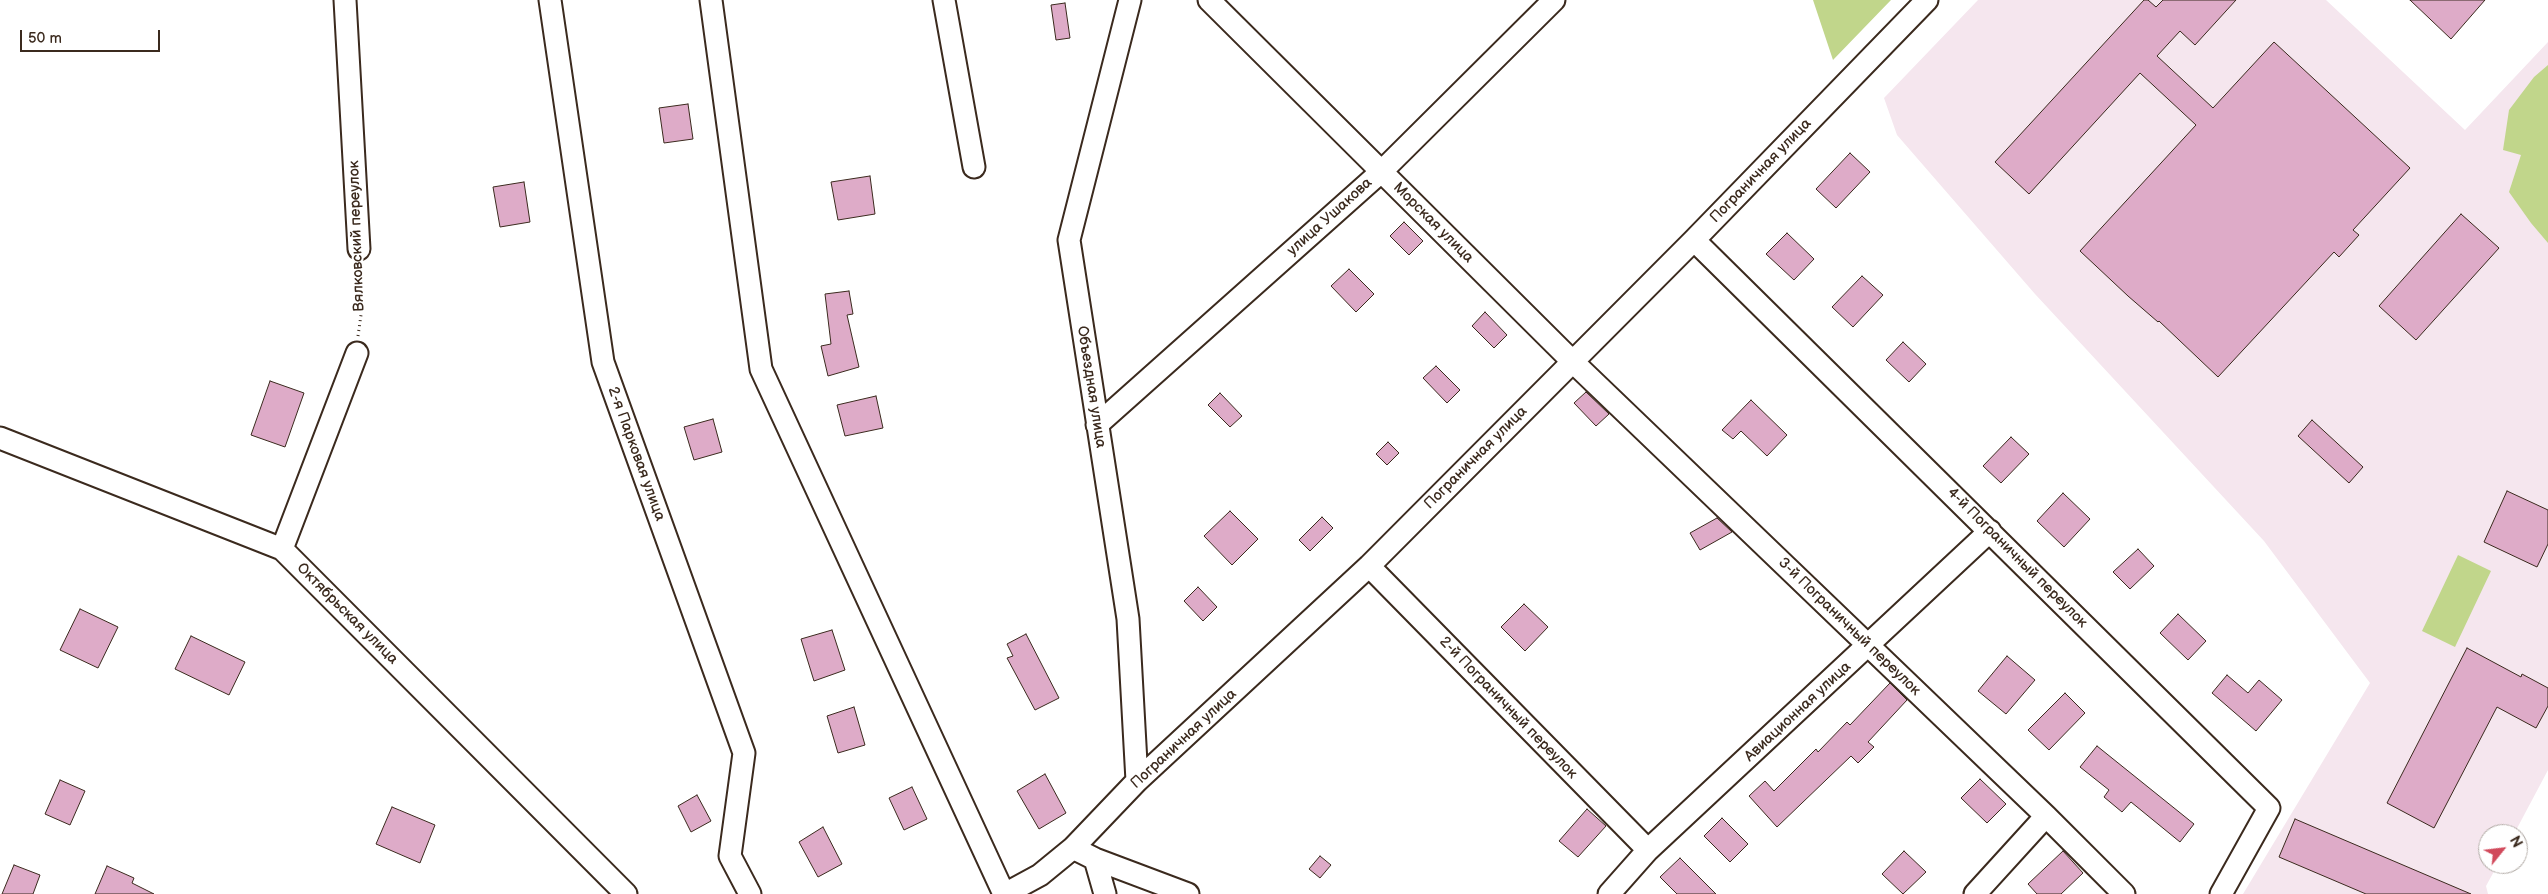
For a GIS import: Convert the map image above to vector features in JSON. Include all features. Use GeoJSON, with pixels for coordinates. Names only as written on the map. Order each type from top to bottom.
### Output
{"type":"FeatureCollection","features":[{"type":"Feature","properties":{"kind":"street","name":"Вялковский переулок"},"geometry":{"type":"LineString","coordinates":[[345,0],[359,249]]}},
{"type":"Feature","properties":{"kind":"street","name":"2-я Парковая улица"},"geometry":{"type":"LineString","coordinates":[[550,0],[603,362],[744,753],[730,856],[750,894]]}},
{"type":"Feature","properties":{"kind":"street"},"geometry":{"type":"LineString","coordinates":[[711,0],[761,369],[1004,894]]}},
{"type":"Feature","properties":{"kind":"street"},"geometry":{"type":"LineString","coordinates":[[944,0],[974,167]]}},
{"type":"Feature","properties":{"kind":"street","name":"Объездная улица"},"geometry":{"type":"LineString","coordinates":[[1130,0],[1069,240],[1128,619],[1137,781]]}},
{"type":"Feature","properties":{"kind":"street","name":"Морская улица"},"geometry":{"type":"LineString","coordinates":[[1209,0],[1572,361]]}},
{"type":"Feature","properties":{"kind":"street","name":"улица Ушакова"},"geometry":{"type":"LineString","coordinates":[[1097,425],[1382,171],[1554,0]]}},
{"type":"Feature","properties":{"kind":"street","name":"Пограничная улица"},"geometry":{"type":"LineString","coordinates":[[1004,894],[1040,875],[1073,848],[1137,781],[1369,566],[1694,240],[1927,0]]}},
{"type":"Feature","properties":{"kind":"street","name":"4-й Пограничный переулок"},"geometry":{"type":"LineString","coordinates":[[1694,240],[2269,808],[2221,894]]}},
{"type":"Feature","properties":{"kind":"street"},"geometry":{"type":"LineString","coordinates":[[282,549],[357,353]]}},
{"type":"Feature","properties":{"kind":"street","name":"3-й Пограничный переулок"},"geometry":{"type":"LineString","coordinates":[[1572,361],[2046,816],[2124,894]]}},
{"type":"Feature","properties":{"kind":"street","name":"Октябрьская улица"},"geometry":{"type":"LineString","coordinates":[[0,438],[282,549],[626,894]]}},
{"type":"Feature","properties":{"kind":"street","name":"Авиационная улица"},"geometry":{"type":"LineString","coordinates":[[1609,894],[1648,850],[1869,646],[1990,531]]}},
{"type":"Feature","properties":{"kind":"street","name":"2-й Пограничный переулок"},"geometry":{"type":"LineString","coordinates":[[1369,566],[1648,850]]}},
{"type":"Feature","properties":{"kind":"street"},"geometry":{"type":"LineString","coordinates":[[1975,894],[2046,816]]}},
{"type":"Feature","properties":{"kind":"street"},"geometry":{"type":"LineString","coordinates":[[1073,848],[1095,859],[1188,894]]}},
{"type":"Feature","properties":{"kind":"street"},"geometry":{"type":"LineString","coordinates":[[1095,859],[1105,894]]}},
{"type":"Feature","properties":{"kind":"path","name":"Вялковский переулок"},"geometry":{"type":"LineString","coordinates":[[357,353],[362,308],[359,249]]}},
{"type":"Feature","properties":{"kind":"shaded area"},"geometry":{"type":"Polygon","coordinates":[[[1978,0],[2326,0],[2465,130],[2548,42],[2548,770],[2519,824],[2478,824],[2478,874],[2493,874],[2486,886],[2488,894],[2243,894],[2370,683],[2264,541],[2035,294],[1897,135],[1884,98],[1978,0]]]}},
{"type":"Feature","properties":{"kind":"green space"},"geometry":{"type":"Polygon","coordinates":[[[1813,0],[1891,0],[1833,60],[1813,0]]]}},
{"type":"Feature","properties":{"kind":"green space"},"geometry":{"type":"Polygon","coordinates":[[[2548,65],[2548,243],[2509,192],[2521,155],[2503,150],[2509,110],[2534,77],[2548,65]]]}},
{"type":"Feature","properties":{"kind":"green space"},"geometry":{"type":"Polygon","coordinates":[[[2458,555],[2491,571],[2455,647],[2422,631],[2458,555]]]}},
{"type":"Feature","properties":{"kind":"building"},"geometry":{"type":"Polygon","coordinates":[[[2144,0],[2148,0],[2156,7],[2163,0],[2236,0],[2195,45],[2180,31],[2157,56],[2213,108],[2274,42],[2410,168],[2353,230],[2359,235],[2339,257],[2334,252],[2218,377],[2159,321],[2128,296],[2080,251],[2196,125],[2140,73],[2029,194],[1995,162],[2144,0]]]}},
{"type":"Feature","properties":{"kind":"building"},"geometry":{"type":"Polygon","coordinates":[[[2410,0],[2485,0],[2451,39],[2410,0]]]}},
{"type":"Feature","properties":{"kind":"building"},"geometry":{"type":"Polygon","coordinates":[[[1065,3],[1070,38],[1056,40],[1051,5],[1065,3]]]}},
{"type":"Feature","properties":{"kind":"building"},"geometry":{"type":"Polygon","coordinates":[[[688,104],[693,139],[664,143],[659,108],[688,104]]]}},
{"type":"Feature","properties":{"kind":"building"},"geometry":{"type":"Polygon","coordinates":[[[1850,153],[1870,172],[1836,208],[1816,189],[1850,153]]]}},
{"type":"Feature","properties":{"kind":"building"},"geometry":{"type":"Polygon","coordinates":[[[870,176],[875,214],[838,220],[831,182],[870,176]]]}},
{"type":"Feature","properties":{"kind":"building"},"geometry":{"type":"Polygon","coordinates":[[[524,182],[530,222],[500,227],[493,187],[524,182]]]}},
{"type":"Feature","properties":{"kind":"building"},"geometry":{"type":"Polygon","coordinates":[[[2461,214],[2499,248],[2416,340],[2379,306],[2461,214]]]}},
{"type":"Feature","properties":{"kind":"building"},"geometry":{"type":"Polygon","coordinates":[[[1404,222],[1423,241],[1409,255],[1390,236],[1404,222]]]}},
{"type":"Feature","properties":{"kind":"building"},"geometry":{"type":"Polygon","coordinates":[[[1787,233],[1814,259],[1794,280],[1766,254],[1787,233]]]}},
{"type":"Feature","properties":{"kind":"building"},"geometry":{"type":"Polygon","coordinates":[[[1349,269],[1374,294],[1356,312],[1331,286],[1349,269]]]}},
{"type":"Feature","properties":{"kind":"building"},"geometry":{"type":"Polygon","coordinates":[[[1862,276],[1883,295],[1853,327],[1832,307],[1862,276]]]}},
{"type":"Feature","properties":{"kind":"building"},"geometry":{"type":"Polygon","coordinates":[[[849,291],[853,314],[847,315],[859,367],[828,376],[821,346],[831,344],[825,294],[849,291]]]}},
{"type":"Feature","properties":{"kind":"building"},"geometry":{"type":"Polygon","coordinates":[[[1485,312],[1507,335],[1494,348],[1472,326],[1485,312]]]}},
{"type":"Feature","properties":{"kind":"building"},"geometry":{"type":"Polygon","coordinates":[[[1903,342],[1926,364],[1909,382],[1886,360],[1903,342]]]}},
{"type":"Feature","properties":{"kind":"building"},"geometry":{"type":"Polygon","coordinates":[[[1436,366],[1460,390],[1447,403],[1423,378],[1436,366]]]}},
{"type":"Feature","properties":{"kind":"building"},"geometry":{"type":"Polygon","coordinates":[[[270,381],[304,393],[285,447],[251,435],[270,381]]]}},
{"type":"Feature","properties":{"kind":"building"},"geometry":{"type":"Polygon","coordinates":[[[1586,392],[1609,414],[1596,426],[1574,403],[1586,392]]]}},
{"type":"Feature","properties":{"kind":"building"},"geometry":{"type":"Polygon","coordinates":[[[1220,393],[1242,416],[1230,427],[1208,405],[1220,393]]]}},
{"type":"Feature","properties":{"kind":"building"},"geometry":{"type":"Polygon","coordinates":[[[876,396],[883,428],[845,436],[837,405],[876,396]]]}},
{"type":"Feature","properties":{"kind":"building"},"geometry":{"type":"Polygon","coordinates":[[[1751,400],[1787,435],[1767,456],[1741,431],[1733,439],[1722,430],[1751,400]]]}},
{"type":"Feature","properties":{"kind":"building"},"geometry":{"type":"Polygon","coordinates":[[[713,419],[722,452],[694,460],[684,427],[713,419]]]}},
{"type":"Feature","properties":{"kind":"building"},"geometry":{"type":"Polygon","coordinates":[[[2312,420],[2363,467],[2349,483],[2298,436],[2312,420]]]}},
{"type":"Feature","properties":{"kind":"building"},"geometry":{"type":"Polygon","coordinates":[[[2011,437],[2029,454],[2001,483],[1983,466],[2011,437]]]}},
{"type":"Feature","properties":{"kind":"building"},"geometry":{"type":"Polygon","coordinates":[[[1388,442],[1399,453],[1387,465],[1376,454],[1388,442]]]}},
{"type":"Feature","properties":{"kind":"building"},"geometry":{"type":"Polygon","coordinates":[[[2507,491],[2548,510],[2548,544],[2537,567],[2484,542],[2507,491]]]}},
{"type":"Feature","properties":{"kind":"building"},"geometry":{"type":"Polygon","coordinates":[[[2063,493],[2090,519],[2064,547],[2037,521],[2063,493]]]}},
{"type":"Feature","properties":{"kind":"building"},"geometry":{"type":"Polygon","coordinates":[[[1230,511],[1258,539],[1232,565],[1204,536],[1230,511]]]}},
{"type":"Feature","properties":{"kind":"building"},"geometry":{"type":"Polygon","coordinates":[[[1322,517],[1333,528],[1310,551],[1299,540],[1322,517]]]}},
{"type":"Feature","properties":{"kind":"building"},"geometry":{"type":"Polygon","coordinates":[[[1717,518],[1732,532],[1700,550],[1690,533],[1717,518]]]}},
{"type":"Feature","properties":{"kind":"building"},"geometry":{"type":"Polygon","coordinates":[[[2138,549],[2154,566],[2130,589],[2113,572],[2138,549]]]}},
{"type":"Feature","properties":{"kind":"building"},"geometry":{"type":"Polygon","coordinates":[[[1198,587],[1217,607],[1203,621],[1184,601],[1198,587]]]}},
{"type":"Feature","properties":{"kind":"building"},"geometry":{"type":"Polygon","coordinates":[[[1524,604],[1548,627],[1525,651],[1501,627],[1524,604]]]}},
{"type":"Feature","properties":{"kind":"building"},"geometry":{"type":"Polygon","coordinates":[[[80,609],[118,627],[98,668],[60,650],[80,609]]]}},
{"type":"Feature","properties":{"kind":"building"},"geometry":{"type":"Polygon","coordinates":[[[2178,614],[2206,641],[2188,660],[2160,633],[2178,614]]]}},
{"type":"Feature","properties":{"kind":"building"},"geometry":{"type":"Polygon","coordinates":[[[832,630],[845,670],[814,681],[801,639],[832,630]]]}},
{"type":"Feature","properties":{"kind":"building"},"geometry":{"type":"Polygon","coordinates":[[[1026,634],[1059,698],[1035,710],[1007,658],[1013,656],[1007,644],[1026,634]]]}},
{"type":"Feature","properties":{"kind":"building"},"geometry":{"type":"Polygon","coordinates":[[[191,636],[245,662],[229,695],[175,669],[191,636]]]}},
{"type":"Feature","properties":{"kind":"building"},"geometry":{"type":"Polygon","coordinates":[[[2467,648],[2521,677],[2522,674],[2548,688],[2548,706],[2536,728],[2497,707],[2434,828],[2387,803],[2467,648]]]}},
{"type":"Feature","properties":{"kind":"building"},"geometry":{"type":"Polygon","coordinates":[[[2007,656],[2035,680],[2006,714],[1978,691],[2007,656]]]}},
{"type":"Feature","properties":{"kind":"building"},"geometry":{"type":"Polygon","coordinates":[[[2227,675],[2248,693],[2259,680],[2282,700],[2256,731],[2212,693],[2227,675]]]}},
{"type":"Feature","properties":{"kind":"building"},"geometry":{"type":"Polygon","coordinates":[[[1890,683],[1907,700],[1868,742],[1874,747],[1858,763],[1851,756],[1777,827],[1749,796],[1765,781],[1774,791],[1816,749],[1818,752],[1847,722],[1850,725],[1890,683]]]}},
{"type":"Feature","properties":{"kind":"building"},"geometry":{"type":"Polygon","coordinates":[[[2065,693],[2085,713],[2049,750],[2028,730],[2065,693]]]}},
{"type":"Feature","properties":{"kind":"building"},"geometry":{"type":"Polygon","coordinates":[[[854,707],[865,745],[838,753],[827,716],[854,707]]]}},
{"type":"Feature","properties":{"kind":"building"},"geometry":{"type":"Polygon","coordinates":[[[2097,746],[2194,824],[2180,842],[2131,802],[2122,812],[2104,797],[2109,790],[2080,767],[2097,746]]]}},
{"type":"Feature","properties":{"kind":"building"},"geometry":{"type":"Polygon","coordinates":[[[1045,774],[1066,813],[1039,829],[1017,791],[1045,774]]]}},
{"type":"Feature","properties":{"kind":"building"},"geometry":{"type":"Polygon","coordinates":[[[1980,779],[2006,804],[1987,823],[1961,798],[1980,779]]]}},
{"type":"Feature","properties":{"kind":"building"},"geometry":{"type":"Polygon","coordinates":[[[60,780],[85,791],[70,825],[45,814],[60,780]]]}},
{"type":"Feature","properties":{"kind":"building"},"geometry":{"type":"Polygon","coordinates":[[[912,787],[927,819],[904,830],[889,798],[912,787]]]}},
{"type":"Feature","properties":{"kind":"building"},"geometry":{"type":"Polygon","coordinates":[[[697,795],[711,821],[691,832],[678,806],[697,795]]]}},
{"type":"Feature","properties":{"kind":"building"},"geometry":{"type":"Polygon","coordinates":[[[392,807],[435,825],[420,863],[376,844],[392,807]]]}},
{"type":"Feature","properties":{"kind":"building"},"geometry":{"type":"Polygon","coordinates":[[[1587,809],[1606,826],[1578,857],[1559,841],[1587,809]]]}},
{"type":"Feature","properties":{"kind":"building"},"geometry":{"type":"Polygon","coordinates":[[[1722,818],[1748,844],[1730,862],[1704,836],[1722,818]]]}},
{"type":"Feature","properties":{"kind":"building"},"geometry":{"type":"Polygon","coordinates":[[[2295,819],[2471,894],[2366,894],[2279,857],[2295,819]]]}},
{"type":"Feature","properties":{"kind":"building"},"geometry":{"type":"Polygon","coordinates":[[[823,827],[842,864],[818,877],[799,842],[823,827]]]}},
{"type":"Feature","properties":{"kind":"building"},"geometry":{"type":"Polygon","coordinates":[[[1904,851],[1926,872],[1903,894],[1882,874],[1904,851]]]}},
{"type":"Feature","properties":{"kind":"building"},"geometry":{"type":"Polygon","coordinates":[[[2063,851],[2083,873],[2061,894],[2037,894],[2028,884],[2063,851]]]}},
{"type":"Feature","properties":{"kind":"building"},"geometry":{"type":"Polygon","coordinates":[[[1320,856],[1331,865],[1320,878],[1309,869],[1320,856]]]}},
{"type":"Feature","properties":{"kind":"building"},"geometry":{"type":"Polygon","coordinates":[[[1680,858],[1716,894],[1677,894],[1660,877],[1680,858]]]}},
{"type":"Feature","properties":{"kind":"building"},"geometry":{"type":"Polygon","coordinates":[[[14,865],[40,875],[33,894],[2,894],[14,865]]]}},
{"type":"Feature","properties":{"kind":"building"},"geometry":{"type":"Polygon","coordinates":[[[107,866],[134,878],[132,883],[154,894],[95,894],[107,866]]]}}]}
